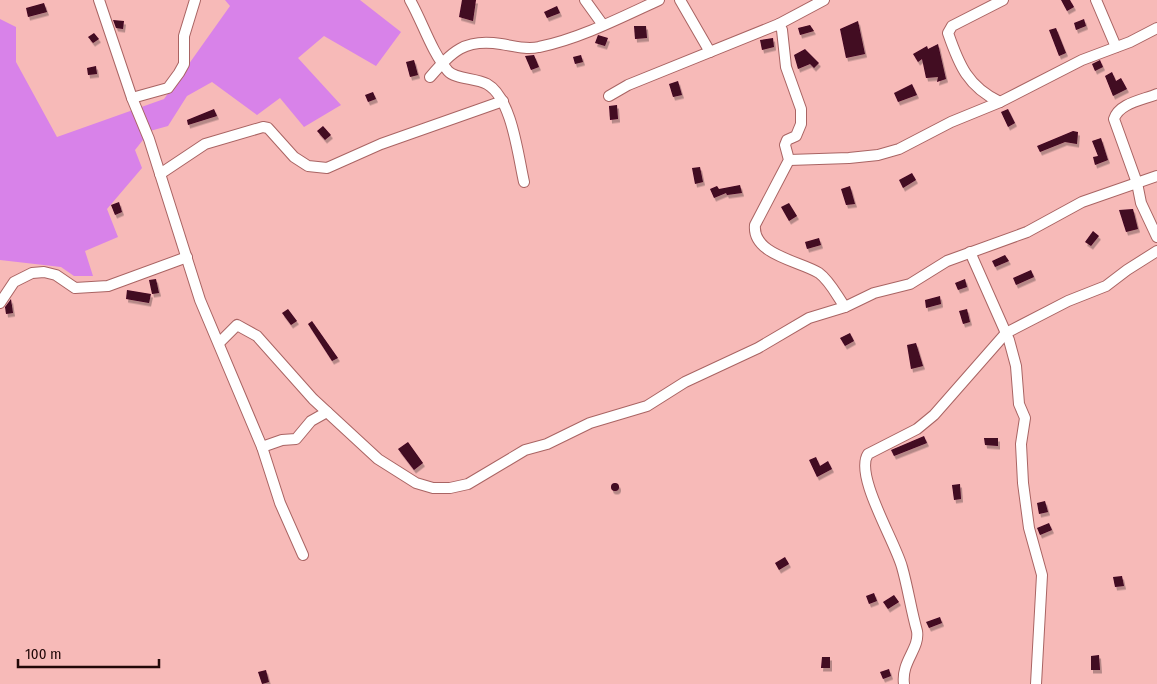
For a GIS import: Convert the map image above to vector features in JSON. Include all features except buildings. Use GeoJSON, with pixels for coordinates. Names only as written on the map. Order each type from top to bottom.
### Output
{"type":"FeatureCollection","features":[{"type":"Feature","properties":{"kind":"street"},"geometry":{"type":"LineString","coordinates":[[99,0],[132,98],[149,139],[200,300],[262,447],[280,503],[304,555]]}},
{"type":"Feature","properties":{"kind":"street"},"geometry":{"type":"LineString","coordinates":[[132,98],[162,91],[173,81],[184,64],[184,36],[195,0]]}},
{"type":"Feature","properties":{"kind":"street"},"geometry":{"type":"LineString","coordinates":[[410,0],[443,62],[455,76],[464,76],[488,84],[503,100],[524,182]]}},
{"type":"Feature","properties":{"kind":"street"},"geometry":{"type":"LineString","coordinates":[[585,0],[603,25]]}},
{"type":"Feature","properties":{"kind":"street"},"geometry":{"type":"LineString","coordinates":[[430,77],[453,52],[465,46],[486,43],[528,48],[539,47],[603,25],[660,0]]}},
{"type":"Feature","properties":{"kind":"street"},"geometry":{"type":"LineString","coordinates":[[680,0],[710,52]]}},
{"type":"Feature","properties":{"kind":"street"},"geometry":{"type":"LineString","coordinates":[[609,96],[628,85],[779,24],[824,0]]}},
{"type":"Feature","properties":{"kind":"street"},"geometry":{"type":"LineString","coordinates":[[1000,102],[987,96],[967,78],[959,65],[948,33],[952,26],[1003,0]]}},
{"type":"Feature","properties":{"kind":"street"},"geometry":{"type":"LineString","coordinates":[[1096,0],[1116,47]]}},
{"type":"Feature","properties":{"kind":"street"},"geometry":{"type":"LineString","coordinates":[[779,24],[782,30],[786,68],[802,118],[796,136],[787,140],[784,145],[788,160],[754,225],[756,237],[768,250],[819,273],[826,279],[845,307]]}},
{"type":"Feature","properties":{"kind":"street"},"geometry":{"type":"LineString","coordinates":[[788,160],[849,158],[878,155],[899,149],[951,122],[1000,102],[1082,60],[1157,28]]}},
{"type":"Feature","properties":{"kind":"street"},"geometry":{"type":"LineString","coordinates":[[1157,94],[1124,106],[1114,119],[1137,183],[1141,203],[1157,237]]}},
{"type":"Feature","properties":{"kind":"street"},"geometry":{"type":"LineString","coordinates":[[160,174],[205,144],[263,127],[268,128],[294,157],[308,166],[327,168],[373,147],[503,100]]}},
{"type":"Feature","properties":{"kind":"street"},"geometry":{"type":"LineString","coordinates":[[219,343],[237,325],[257,336],[326,412],[378,459],[416,483],[432,488],[450,488],[468,484],[525,450],[547,444],[590,423],[646,406],[686,382],[758,348],[809,318],[845,307],[874,293],[910,284],[947,261],[1019,236],[1082,202],[1157,176]]}},
{"type":"Feature","properties":{"kind":"street"},"geometry":{"type":"LineString","coordinates":[[904,684],[903,674],[906,660],[917,642],[917,631],[902,567],[873,496],[864,467],[865,459],[868,454],[916,429],[934,415],[1006,333],[1068,301],[1106,286],[1133,265],[1157,251]]}},
{"type":"Feature","properties":{"kind":"street"},"geometry":{"type":"LineString","coordinates":[[970,252],[1006,333],[1016,366],[1018,396],[1025,418],[1021,444],[1024,483],[1029,528],[1042,576],[1036,684]]}},
{"type":"Feature","properties":{"kind":"street"},"geometry":{"type":"LineString","coordinates":[[0,303],[14,282],[32,273],[44,272],[56,275],[74,288],[108,286],[187,256]]}},
{"type":"Feature","properties":{"kind":"street"},"geometry":{"type":"LineString","coordinates":[[262,447],[282,440],[296,439],[311,421],[326,412]]}},
{"type":"Feature","properties":{"kind":"shaded area"},"geometry":{"type":"Polygon","coordinates":[[[225,0],[360,0],[401,32],[376,66],[324,36],[298,58],[341,105],[304,127],[280,98],[257,115],[212,82],[187,96],[168,126],[150,131],[135,150],[142,168],[107,209],[118,237],[85,251],[93,276],[74,276],[61,267],[0,260],[0,19],[16,27],[16,62],[57,137],[164,99],[230,6],[225,0]]]}}]}
